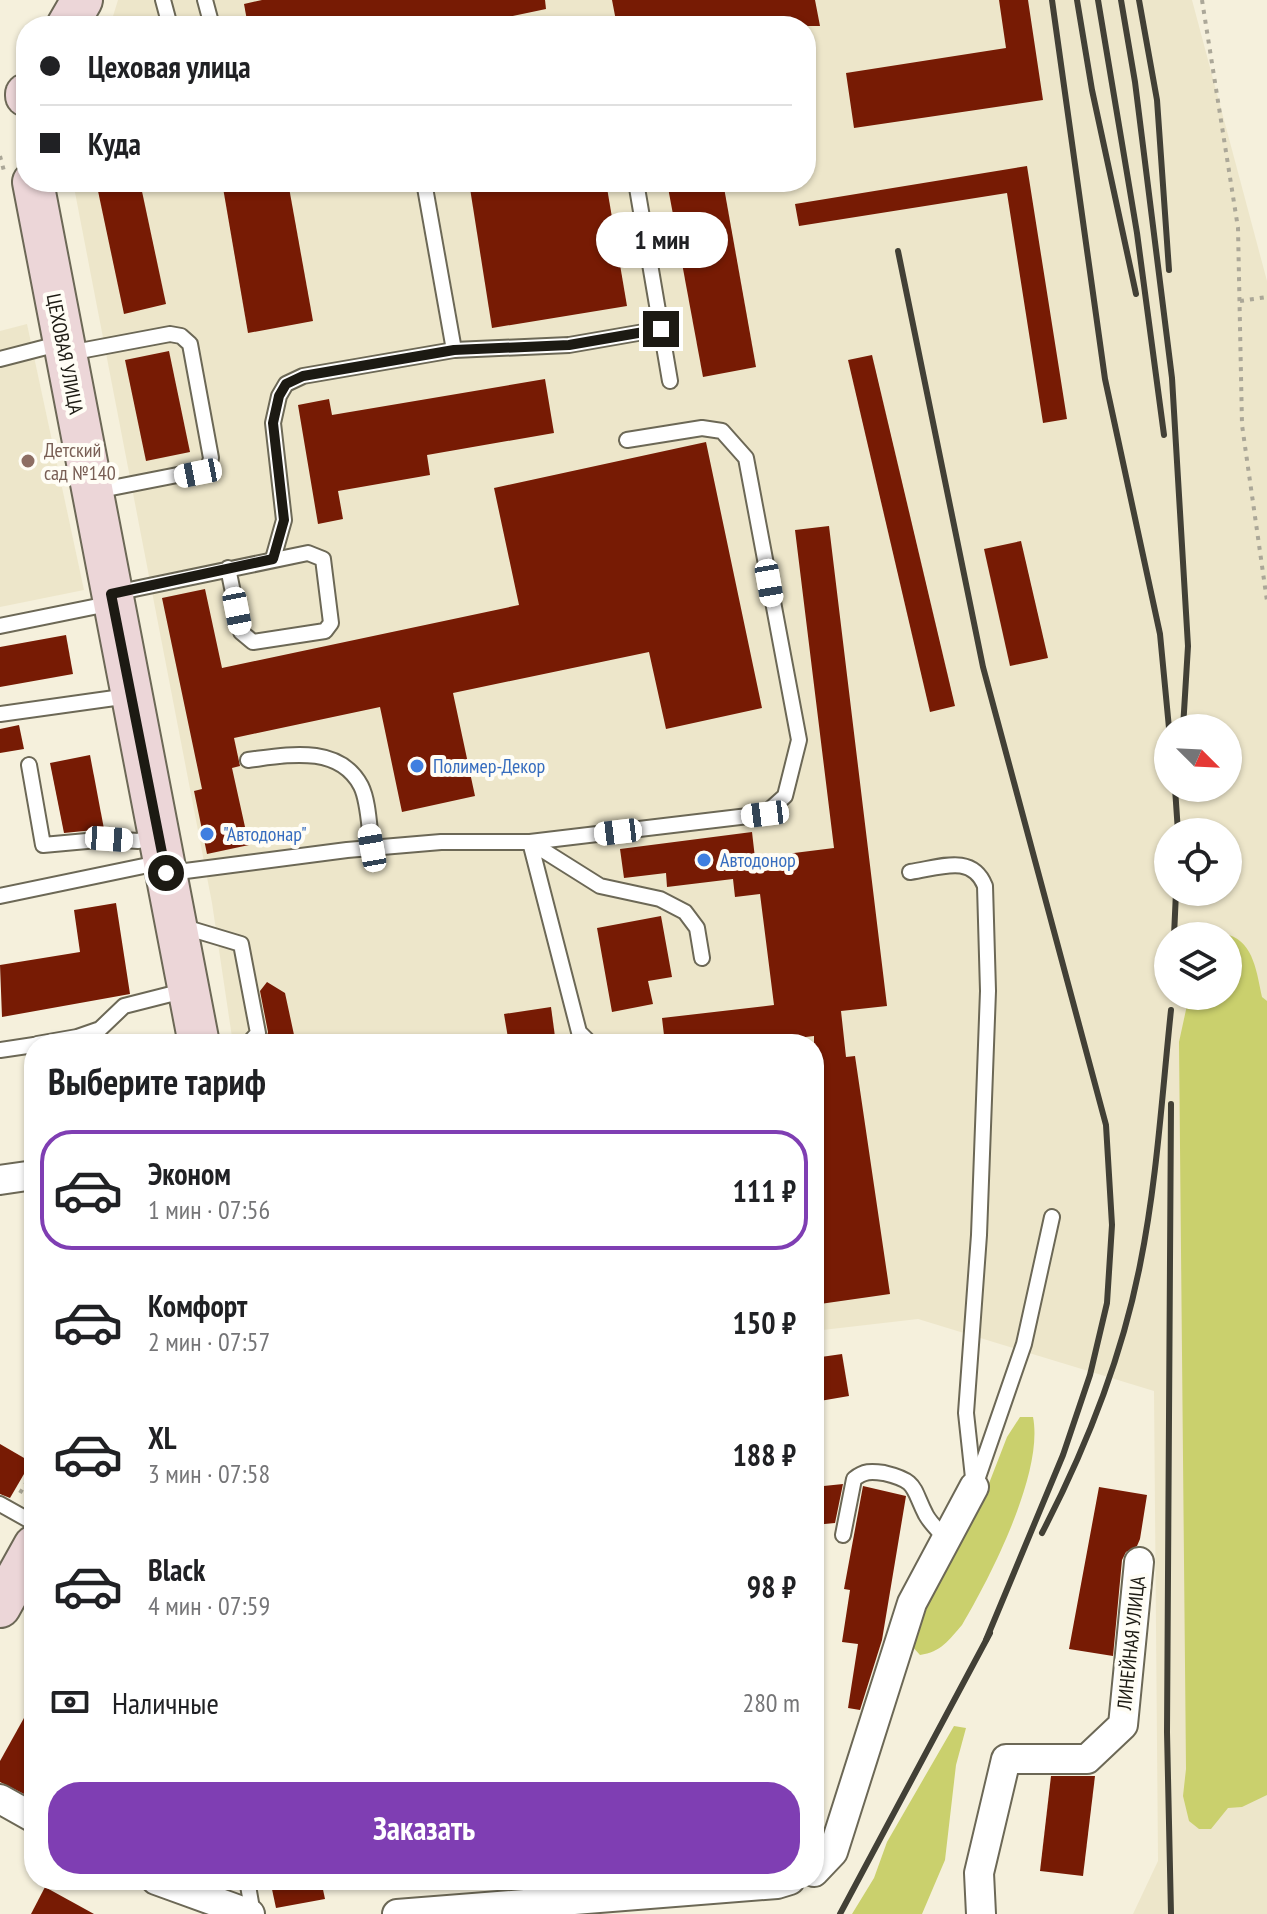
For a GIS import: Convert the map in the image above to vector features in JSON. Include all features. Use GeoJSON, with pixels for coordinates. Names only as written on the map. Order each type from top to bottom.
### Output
{"type":"FeatureCollection","features":[{"type":"Feature","properties":{"kind":"main road","name":"ЦЕХОВАЯ УЛИЦА"},"geometry":{"type":"LineString","coordinates":[[19,192],[64,348],[197,1034]]}},
{"type":"Feature","properties":{"kind":"main road"},"geometry":{"type":"LineString","coordinates":[[0,1607],[24,1564]]}},
{"type":"Feature","properties":{"kind":"street"},"geometry":{"type":"LineString","coordinates":[[0,1180],[24,1176]]}},
{"type":"Feature","properties":{"kind":"street"},"geometry":{"type":"LineString","coordinates":[[824,1861],[833,1852],[912,1603],[974,1487]]}},
{"type":"Feature","properties":{"kind":"street","name":"ЛИНЕЙНАЯ УЛИЦА"},"geometry":{"type":"LineString","coordinates":[[981,1914],[979,1873],[1006,1759],[1087,1759],[1123,1725],[1139,1562]]}},
{"type":"Feature","properties":{"kind":"street"},"geometry":{"type":"LineString","coordinates":[[0,1799],[24,1812]]}},
{"type":"Feature","properties":{"kind":"street"},"geometry":{"type":"LineString","coordinates":[[184,1890],[252,1914]]}},
{"type":"Feature","properties":{"kind":"street"},"geometry":{"type":"LineString","coordinates":[[397,1914],[676,1890]]}},
{"type":"Feature","properties":{"kind":"lane"},"geometry":{"type":"LineString","coordinates":[[426,192],[454,350]]}},
{"type":"Feature","properties":{"kind":"lane"},"geometry":{"type":"LineString","coordinates":[[638,192],[670,381]]}},
{"type":"Feature","properties":{"kind":"lane"},"geometry":{"type":"LineString","coordinates":[[273,559],[284,520],[273,423],[279,396],[286,384],[303,376],[454,350],[569,345],[661,329]]}},
{"type":"Feature","properties":{"kind":"lane"},"geometry":{"type":"LineString","coordinates":[[0,359],[170,334],[181,336],[190,344],[211,458],[208,469],[91,492]]}},
{"type":"Feature","properties":{"kind":"lane"},"geometry":{"type":"LineString","coordinates":[[0,896],[162,857],[441,842],[530,842],[765,814],[785,796],[794,770],[799,740],[746,458],[722,431],[702,428],[627,440]]}},
{"type":"Feature","properties":{"kind":"lane"},"geometry":{"type":"LineString","coordinates":[[0,626],[228,568],[308,553],[323,559],[332,616],[325,631],[253,642],[246,639],[241,632],[228,568]]}},
{"type":"Feature","properties":{"kind":"lane"},"geometry":{"type":"LineString","coordinates":[[0,714],[130,696]]}},
{"type":"Feature","properties":{"kind":"lane"},"geometry":{"type":"LineString","coordinates":[[248,760],[302,754],[327,758],[346,768],[362,787],[372,848]]}},
{"type":"Feature","properties":{"kind":"lane"},"geometry":{"type":"LineString","coordinates":[[29,765],[43,845],[109,839],[138,841],[162,857]]}},
{"type":"Feature","properties":{"kind":"lane"},"geometry":{"type":"LineString","coordinates":[[530,842],[600,886],[660,899],[685,912],[697,928],[702,958]]}},
{"type":"Feature","properties":{"kind":"lane"},"geometry":{"type":"LineString","coordinates":[[530,842],[581,1034]]}},
{"type":"Feature","properties":{"kind":"lane"},"geometry":{"type":"LineString","coordinates":[[910,872],[966,864],[980,872],[985,886],[986,1052],[979,1235],[966,1413],[974,1487]]}},
{"type":"Feature","properties":{"kind":"lane"},"geometry":{"type":"LineString","coordinates":[[175,925],[241,944],[257,1034]]}},
{"type":"Feature","properties":{"kind":"lane"},"geometry":{"type":"LineString","coordinates":[[86,1034],[100,1029],[124,1006],[187,990]]}},
{"type":"Feature","properties":{"kind":"lane"},"geometry":{"type":"LineString","coordinates":[[0,1050],[24,1046]]}},
{"type":"Feature","properties":{"kind":"lane"},"geometry":{"type":"LineString","coordinates":[[974,1487],[1024,1344],[1052,1217]]}},
{"type":"Feature","properties":{"kind":"lane"},"geometry":{"type":"LineString","coordinates":[[843,1535],[854,1479],[863,1472],[876,1472],[906,1478],[917,1491],[927,1516],[947,1541]]}},
{"type":"Feature","properties":{"kind":"lane"},"geometry":{"type":"LineString","coordinates":[[0,1504],[24,1517]]}},
{"type":"Feature","properties":{"kind":"lane"},"geometry":{"type":"LineString","coordinates":[[248,1890],[252,1914]]}},
{"type":"Feature","properties":{"kind":"path"},"geometry":{"type":"LineString","coordinates":[[1202,0],[1238,228],[1242,425],[1267,601]]}},
{"type":"Feature","properties":{"kind":"path"},"geometry":{"type":"LineString","coordinates":[[1240,301],[1264,298]]}},
{"type":"Feature","properties":{"kind":"shaded area"},"geometry":{"type":"Polygon","coordinates":[[[118,0],[1192,0],[1267,281],[1267,1914],[1133,1914],[1158,1861],[1154,1391],[918,1319],[824,1330],[824,1034],[232,1034],[212,903],[75,192],[816,192],[816,16],[113,16],[118,0]]]}},
{"type":"Feature","properties":{"kind":"shaded area","name":"Детский сад №140"},"geometry":{"type":"Polygon","coordinates":[[[27,324],[84,590],[0,607],[0,331],[27,324]]]}},
{"type":"Feature","properties":{"kind":"green space"},"geometry":{"type":"Polygon","coordinates":[[[1242,943],[1256,969],[1262,997],[1267,1001],[1267,1795],[1242,1807],[1228,1808],[1211,1829],[1199,1829],[1189,1821],[1183,1796],[1186,1769],[1179,1042],[1186,1010],[1242,1010],[1242,943]]]}},
{"type":"Feature","properties":{"kind":"green space"},"geometry":{"type":"Polygon","coordinates":[[[1020,1417],[1033,1417],[1031,1466],[1000,1552],[962,1625],[939,1648],[920,1655],[911,1645],[937,1576],[988,1486],[1007,1437],[1020,1417]]]}},
{"type":"Feature","properties":{"kind":"green space"},"geometry":{"type":"Polygon","coordinates":[[[954,1726],[966,1728],[956,1765],[945,1860],[922,1914],[852,1914],[874,1878],[887,1842],[954,1726]]]}},
{"type":"Feature","properties":{"kind":"building"},"geometry":{"type":"Polygon","coordinates":[[[262,0],[545,0],[546,9],[513,16],[246,16],[244,4],[262,0]]]}},
{"type":"Feature","properties":{"kind":"building"},"geometry":{"type":"Polygon","coordinates":[[[612,0],[815,0],[820,26],[816,26],[816,16],[615,16],[612,0]]]}},
{"type":"Feature","properties":{"kind":"building"},"geometry":{"type":"Polygon","coordinates":[[[999,0],[1028,0],[1043,100],[854,128],[846,73],[1006,48],[999,0]]]}},
{"type":"Feature","properties":{"kind":"building"},"geometry":{"type":"Polygon","coordinates":[[[1027,166],[1067,419],[1043,423],[1007,193],[799,226],[795,204],[1027,166]]]}},
{"type":"Feature","properties":{"kind":"building"},"geometry":{"type":"Polygon","coordinates":[[[98,192],[142,192],[166,304],[124,314],[98,192]]]}},
{"type":"Feature","properties":{"kind":"building"},"geometry":{"type":"Polygon","coordinates":[[[224,192],[290,192],[313,321],[248,333],[224,192]]]}},
{"type":"Feature","properties":{"kind":"building"},"geometry":{"type":"Polygon","coordinates":[[[471,192],[608,192],[627,306],[492,328],[471,192]]]}},
{"type":"Feature","properties":{"kind":"building"},"geometry":{"type":"Polygon","coordinates":[[[669,192],[725,192],[756,367],[703,377],[669,192]]]}},
{"type":"Feature","properties":{"kind":"building"},"geometry":{"type":"Polygon","coordinates":[[[169,351],[190,452],[146,461],[125,360],[169,351]]]}},
{"type":"Feature","properties":{"kind":"building"},"geometry":{"type":"Polygon","coordinates":[[[872,355],[955,706],[930,712],[848,360],[872,355]]]}},
{"type":"Feature","properties":{"kind":"building"},"geometry":{"type":"Polygon","coordinates":[[[545,379],[554,433],[427,455],[430,475],[338,491],[343,519],[318,524],[298,405],[329,399],[332,415],[545,379]]]}},
{"type":"Feature","properties":{"kind":"building"},"geometry":{"type":"Polygon","coordinates":[[[706,442],[762,708],[666,729],[649,652],[453,693],[475,796],[402,812],[380,707],[234,738],[240,766],[232,768],[249,845],[207,854],[194,791],[202,789],[162,598],[205,589],[222,668],[519,605],[494,488],[706,442]]]}},
{"type":"Feature","properties":{"kind":"building"},"geometry":{"type":"Polygon","coordinates":[[[829,526],[887,1006],[841,1011],[846,1057],[855,1056],[890,1294],[824,1303],[824,1034],[664,1034],[662,1018],[774,1005],[760,894],[735,897],[733,879],[667,887],[666,873],[624,878],[620,849],[752,832],[755,858],[834,848],[795,530],[829,526]]]}},
{"type":"Feature","properties":{"kind":"building"},"geometry":{"type":"Polygon","coordinates":[[[1021,541],[1048,658],[1010,666],[984,549],[1021,541]]]}},
{"type":"Feature","properties":{"kind":"building"},"geometry":{"type":"Polygon","coordinates":[[[66,635],[73,674],[0,687],[0,647],[66,635]]]}},
{"type":"Feature","properties":{"kind":"building"},"geometry":{"type":"Polygon","coordinates":[[[19,725],[24,749],[0,753],[0,729],[19,725]]]}},
{"type":"Feature","properties":{"kind":"building"},"geometry":{"type":"Polygon","coordinates":[[[90,755],[104,829],[64,833],[50,763],[90,755]]]}},
{"type":"Feature","properties":{"kind":"building"},"geometry":{"type":"Polygon","coordinates":[[[116,903],[130,994],[2,1017],[0,965],[80,952],[74,910],[116,903]]]}},
{"type":"Feature","properties":{"kind":"building"},"geometry":{"type":"Polygon","coordinates":[[[661,916],[672,977],[648,981],[653,1004],[612,1012],[597,928],[661,916]]]}},
{"type":"Feature","properties":{"kind":"building"},"geometry":{"type":"Polygon","coordinates":[[[267,982],[285,993],[294,1034],[267,1034],[260,991],[267,982]]]}},
{"type":"Feature","properties":{"kind":"building"},"geometry":{"type":"Polygon","coordinates":[[[551,1007],[555,1034],[507,1034],[504,1014],[551,1007]]]}},
{"type":"Feature","properties":{"kind":"building"},"geometry":{"type":"Polygon","coordinates":[[[842,1354],[849,1396],[824,1400],[824,1357],[842,1354]]]}},
{"type":"Feature","properties":{"kind":"building"},"geometry":{"type":"Polygon","coordinates":[[[0,1444],[24,1458],[24,1474],[10,1498],[0,1494],[0,1444]]]}},
{"type":"Feature","properties":{"kind":"building"},"geometry":{"type":"Polygon","coordinates":[[[843,1484],[835,1523],[824,1524],[824,1486],[843,1484]]]}},
{"type":"Feature","properties":{"kind":"building"},"geometry":{"type":"Polygon","coordinates":[[[863,1486],[906,1496],[882,1640],[860,1710],[848,1708],[858,1644],[842,1642],[850,1590],[844,1589],[863,1486]]]}},
{"type":"Feature","properties":{"kind":"building"},"geometry":{"type":"Polygon","coordinates":[[[1099,1487],[1147,1495],[1140,1539],[1122,1560],[1113,1656],[1069,1649],[1099,1487]]]}},
{"type":"Feature","properties":{"kind":"building"},"geometry":{"type":"Polygon","coordinates":[[[24,1718],[24,1794],[0,1782],[0,1761],[24,1718]]]}},
{"type":"Feature","properties":{"kind":"building"},"geometry":{"type":"Polygon","coordinates":[[[1051,1776],[1095,1776],[1083,1876],[1040,1871],[1051,1776]]]}},
{"type":"Feature","properties":{"kind":"building"},"geometry":{"type":"Polygon","coordinates":[[[43,1890],[50,1890],[94,1914],[31,1914],[43,1890]]]}},
{"type":"Feature","properties":{"kind":"building"},"geometry":{"type":"Polygon","coordinates":[[[272,1890],[323,1890],[325,1899],[276,1908],[272,1890]]]}},
{"type":"Feature","properties":{"kind":"railway"},"geometry":{"type":"LineString","coordinates":[[1052,0],[1105,379],[1160,634],[1168,714]]}},
{"type":"Feature","properties":{"kind":"railway"},"geometry":{"type":"LineString","coordinates":[[1077,0],[1092,90],[1136,294]]}},
{"type":"Feature","properties":{"kind":"railway"},"geometry":{"type":"LineString","coordinates":[[1098,0],[1137,233],[1164,435]]}},
{"type":"Feature","properties":{"kind":"railway"},"geometry":{"type":"LineString","coordinates":[[1121,0],[1135,82],[1172,378],[1188,646],[1184,714]]}},
{"type":"Feature","properties":{"kind":"railway"},"geometry":{"type":"LineString","coordinates":[[1139,0],[1157,100],[1169,270]]}},
{"type":"Feature","properties":{"kind":"railway"},"geometry":{"type":"LineString","coordinates":[[898,251],[983,667],[1106,1125],[1112,1225],[1107,1303],[1090,1375],[1063,1455],[986,1640]]}},
{"type":"Feature","properties":{"kind":"railway"},"geometry":{"type":"LineString","coordinates":[[1176,802],[1177,818]]}},
{"type":"Feature","properties":{"kind":"railway"},"geometry":{"type":"LineString","coordinates":[[1175,906],[1175,922]]}},
{"type":"Feature","properties":{"kind":"railway"},"geometry":{"type":"LineString","coordinates":[[1042,1533],[1073,1469],[1100,1402],[1132,1300],[1151,1202],[1171,1010]]}},
{"type":"Feature","properties":{"kind":"railway"},"geometry":{"type":"LineString","coordinates":[[1171,1104],[1167,1732],[1171,1914]]}},
{"type":"Feature","properties":{"kind":"railway"},"geometry":{"type":"LineString","coordinates":[[840,1914],[990,1633]]}},
{"type":"Feature","properties":{"kind":"place","name":"Детский сад №140"},"geometry":{"type":"Point","coordinates":[28,461]}},
{"type":"Feature","properties":{"kind":"place","name":"Полимер-Декор"},"geometry":{"type":"Point","coordinates":[417,766]}},
{"type":"Feature","properties":{"kind":"place","name":"\"Автодонар\""},"geometry":{"type":"Point","coordinates":[207,834]}},
{"type":"Feature","properties":{"kind":"place","name":"Автодонор"},"geometry":{"type":"Point","coordinates":[704,860]}},
{"type":"Feature","properties":{"kind":"route"},"geometry":{"type":"LineString","coordinates":[[166,873],[111,594],[273,559],[280,544],[284,520],[273,423],[279,396],[286,384],[303,376],[454,350],[569,345],[661,329]]}}]}
